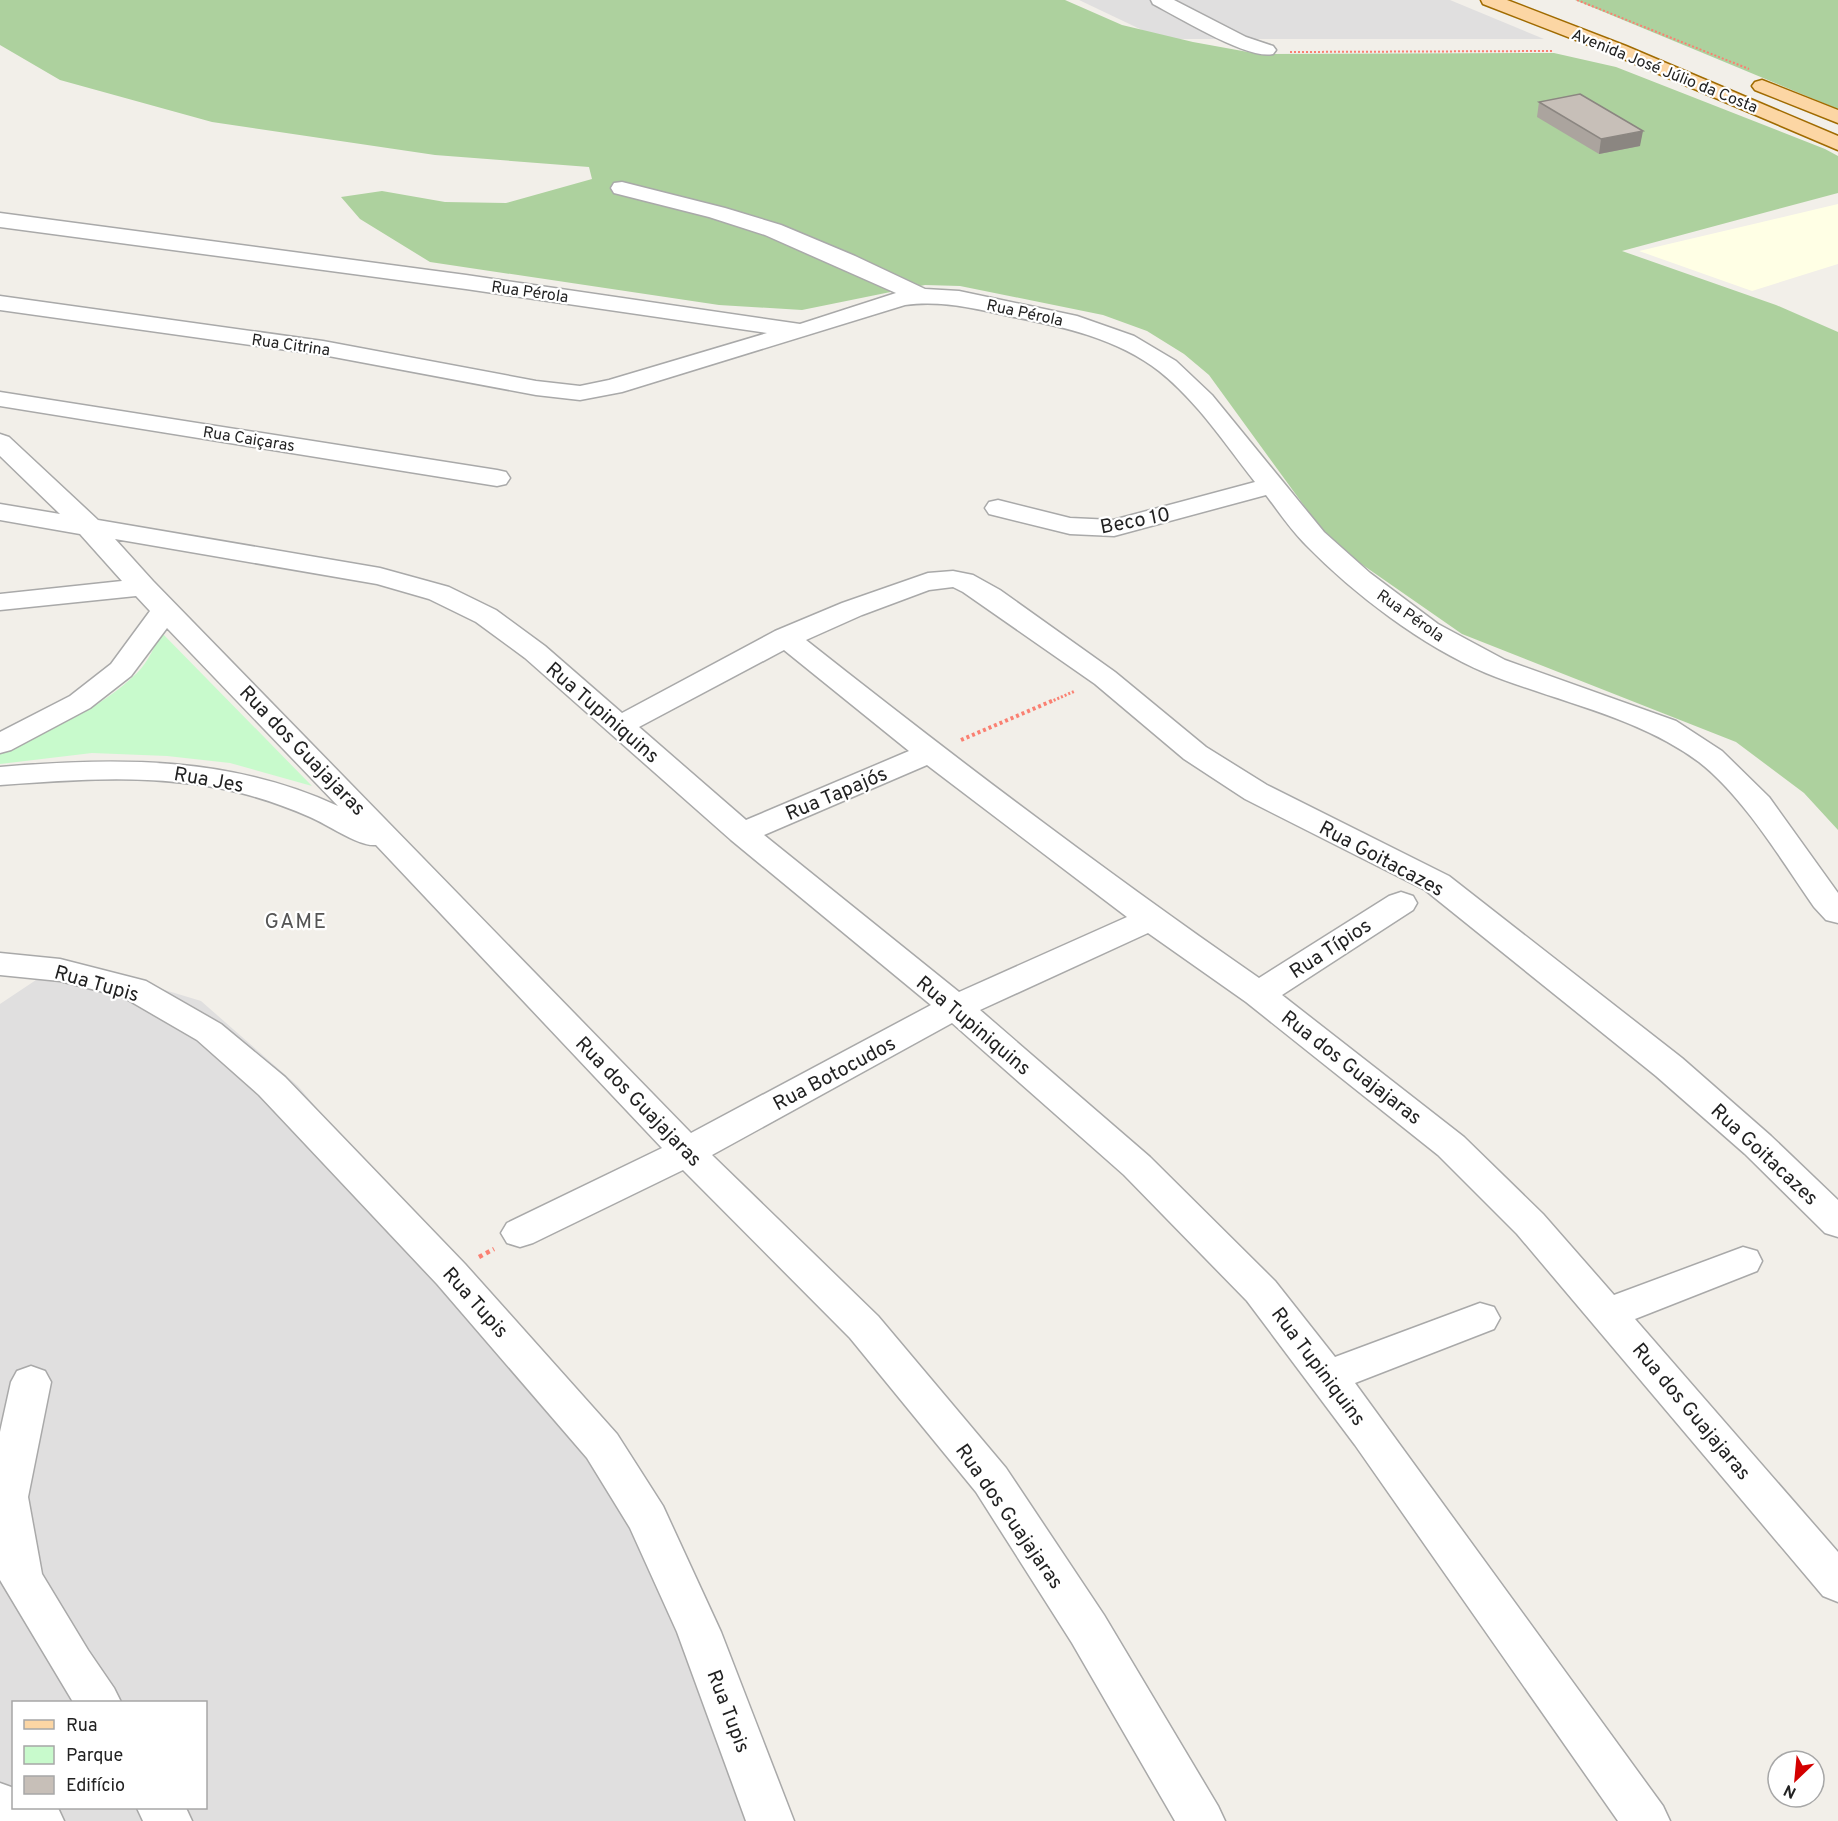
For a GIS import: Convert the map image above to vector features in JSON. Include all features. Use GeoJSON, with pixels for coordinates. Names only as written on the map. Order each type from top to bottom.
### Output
{"type":"FeatureCollection","features":[{"type":"Feature","properties":{"kind":"main road","name":"Avenida José Júlio da Costa"},"geometry":{"type":"LineString","coordinates":[[1490,0],[1630,54],[1838,144]]}},
{"type":"Feature","properties":{"kind":"main road","name":"Avenida José Júlio da Costa"},"geometry":{"type":"LineString","coordinates":[[1747,74],[1838,117]]}},
{"type":"Feature","properties":{"kind":"street"},"geometry":{"type":"LineString","coordinates":[[1160,0],[1239,41],[1266,50]]}},
{"type":"Feature","properties":{"kind":"street"},"geometry":{"type":"LineString","coordinates":[[622,188],[772,229],[821,249],[920,296]]}},
{"type":"Feature","properties":{"kind":"street","name":"Rua Pérola"},"geometry":{"type":"LineString","coordinates":[[0,220],[466,282],[801,331],[881,304],[920,296],[959,298],[1069,321],[1126,341],[1167,366],[1203,400],[1314,538],[1360,579],[1428,630],[1495,666],[1665,727],[1711,757],[1758,804],[1826,900],[1838,912]]}},
{"type":"Feature","properties":{"kind":"street","name":"Rua Citrina"},"geometry":{"type":"LineString","coordinates":[[0,303],[323,348],[413,363],[536,388],[580,393],[613,387],[801,331]]}},
{"type":"Feature","properties":{"kind":"street","name":"Rua Caiçaras"},"geometry":{"type":"LineString","coordinates":[[0,399],[497,478]]}},
{"type":"Feature","properties":{"kind":"street","name":"Rua dos Guajajaras"},"geometry":{"type":"LineString","coordinates":[[0,442],[89,527],[154,598],[403,854],[687,1152],[864,1327],[991,1480],[1088,1629],[1201,1821]]}},
{"type":"Feature","properties":{"kind":"street","name":"Beco 10"},"geometry":{"type":"LineString","coordinates":[[998,508],[1066,526],[1103,528],[1140,522],[1270,486]]}},
{"type":"Feature","properties":{"kind":"street","name":"Rua Tupiniquins"},"geometry":{"type":"LineString","coordinates":[[0,512],[369,574],[439,593],[486,616],[535,652],[742,833],[955,1007],[1137,1166],[1261,1291],[1370,1433],[1646,1821]]}},
{"type":"Feature","properties":{"kind":"street","name":"Rua Goitacazes"},"geometry":{"type":"LineString","coordinates":[[785,637],[842,612],[909,588],[953,579],[990,596],[1105,678],[1195,753],[1256,792],[1437,883],[1669,1067],[1758,1145],[1838,1223]]}},
{"type":"Feature","properties":{"kind":"street"},"geometry":{"type":"LineString","coordinates":[[0,602],[154,598],[121,670],[80,702],[0,744]]}},
{"type":"Feature","properties":{"kind":"street"},"geometry":{"type":"LineString","coordinates":[[620,726],[785,637]]}},
{"type":"Feature","properties":{"kind":"street","name":"Rua dos Guajajaras"},"geometry":{"type":"LineString","coordinates":[[785,637],[930,753],[1151,919],[1258,994],[1451,1146],[1530,1224],[1838,1583]]}},
{"type":"Feature","properties":{"kind":"street","name":"Rua Tapajós"},"geometry":{"type":"LineString","coordinates":[[742,833],[930,753]]}},
{"type":"Feature","properties":{"kind":"street","name":"Rua Jes"},"geometry":{"type":"LineString","coordinates":[[0,776],[154,770],[213,778],[280,793],[348,821],[403,854]]}},
{"type":"Feature","properties":{"kind":"street","name":"Rua Típios"},"geometry":{"type":"LineString","coordinates":[[1258,994],[1401,903]]}},
{"type":"Feature","properties":{"kind":"street","name":"Rua Botocudos"},"geometry":{"type":"LineString","coordinates":[[520,1233],[687,1152],[955,1007],[1151,919]]}},
{"type":"Feature","properties":{"kind":"street","name":"Rua Tupis"},"geometry":{"type":"LineString","coordinates":[[0,964],[60,970],[134,989],[209,1032],[295,1108],[451,1274],[602,1446],[648,1519],[699,1632],[771,1821]]}},
{"type":"Feature","properties":{"kind":"street"},"geometry":{"type":"LineString","coordinates":[[1608,1313],[1743,1261]]}},
{"type":"Feature","properties":{"kind":"street"},"geometry":{"type":"LineString","coordinates":[[1327,1377],[1480,1318]]}},
{"type":"Feature","properties":{"kind":"street"},"geometry":{"type":"LineString","coordinates":[[30,1382],[7,1497],[21,1578],[72,1664],[97,1701]]}},
{"type":"Feature","properties":{"kind":"street"},"geometry":{"type":"LineString","coordinates":[[0,1805],[40,1821]]}},
{"type":"Feature","properties":{"kind":"path"},"geometry":{"type":"LineString","coordinates":[[1577,0],[1747,74]]}},
{"type":"Feature","properties":{"kind":"path"},"geometry":{"type":"LineString","coordinates":[[1266,50],[1299,53],[1560,50]]}},
{"type":"Feature","properties":{"kind":"path"},"geometry":{"type":"LineString","coordinates":[[930,753],[1105,678]]}},
{"type":"Feature","properties":{"kind":"path"},"geometry":{"type":"LineString","coordinates":[[451,1274],[520,1233]]}},
{"type":"Feature","properties":{"kind":"shaded area"},"geometry":{"type":"Polygon","coordinates":[[[1079,0],[1450,0],[1544,39],[1161,39],[1079,0]]]}},
{"type":"Feature","properties":{"kind":"shaded area"},"geometry":{"type":"Polygon","coordinates":[[[1838,204],[1838,264],[1752,291],[1639,251],[1838,204]]]}},
{"type":"Feature","properties":{"kind":"shaded area"},"geometry":{"type":"Polygon","coordinates":[[[66,960],[201,1001],[298,1086],[639,1491],[777,1821],[0,1821],[0,1004],[66,960]]]}},
{"type":"Feature","properties":{"kind":"green space"},"geometry":{"type":"Polygon","coordinates":[[[0,0],[1065,0],[1122,25],[1193,42],[1259,54],[1554,53],[1616,67],[1825,149],[1838,156],[1838,193],[1622,251],[1776,305],[1838,332],[1838,830],[1804,793],[1736,742],[1462,634],[1357,561],[1321,529],[1209,375],[1184,354],[1147,331],[1103,315],[960,286],[925,285],[802,310],[719,305],[430,262],[360,219],[341,197],[382,191],[445,202],[506,203],[592,179],[589,167],[435,155],[212,122],[60,80],[0,45],[0,0]]]}},
{"type":"Feature","properties":{"kind":"green space"},"geometry":{"type":"Polygon","coordinates":[[[1575,0],[1838,0],[1838,109],[1575,0]]]}},
{"type":"Feature","properties":{"kind":"green space"},"geometry":{"type":"Polygon","coordinates":[[[161,632],[312,786],[230,763],[167,756],[92,753],[0,764],[0,751],[73,718],[107,698],[122,686],[145,664],[161,632]]]}},
{"type":"Feature","properties":{"kind":"building"},"geometry":{"type":"Polygon","coordinates":[[[1580,94],[1643,131],[1601,139],[1539,102],[1580,94]]]}},
{"type":"Feature","properties":{"kind":"district","name":"GAME"},"geometry":{"type":"Point","coordinates":[296,921]}}]}
